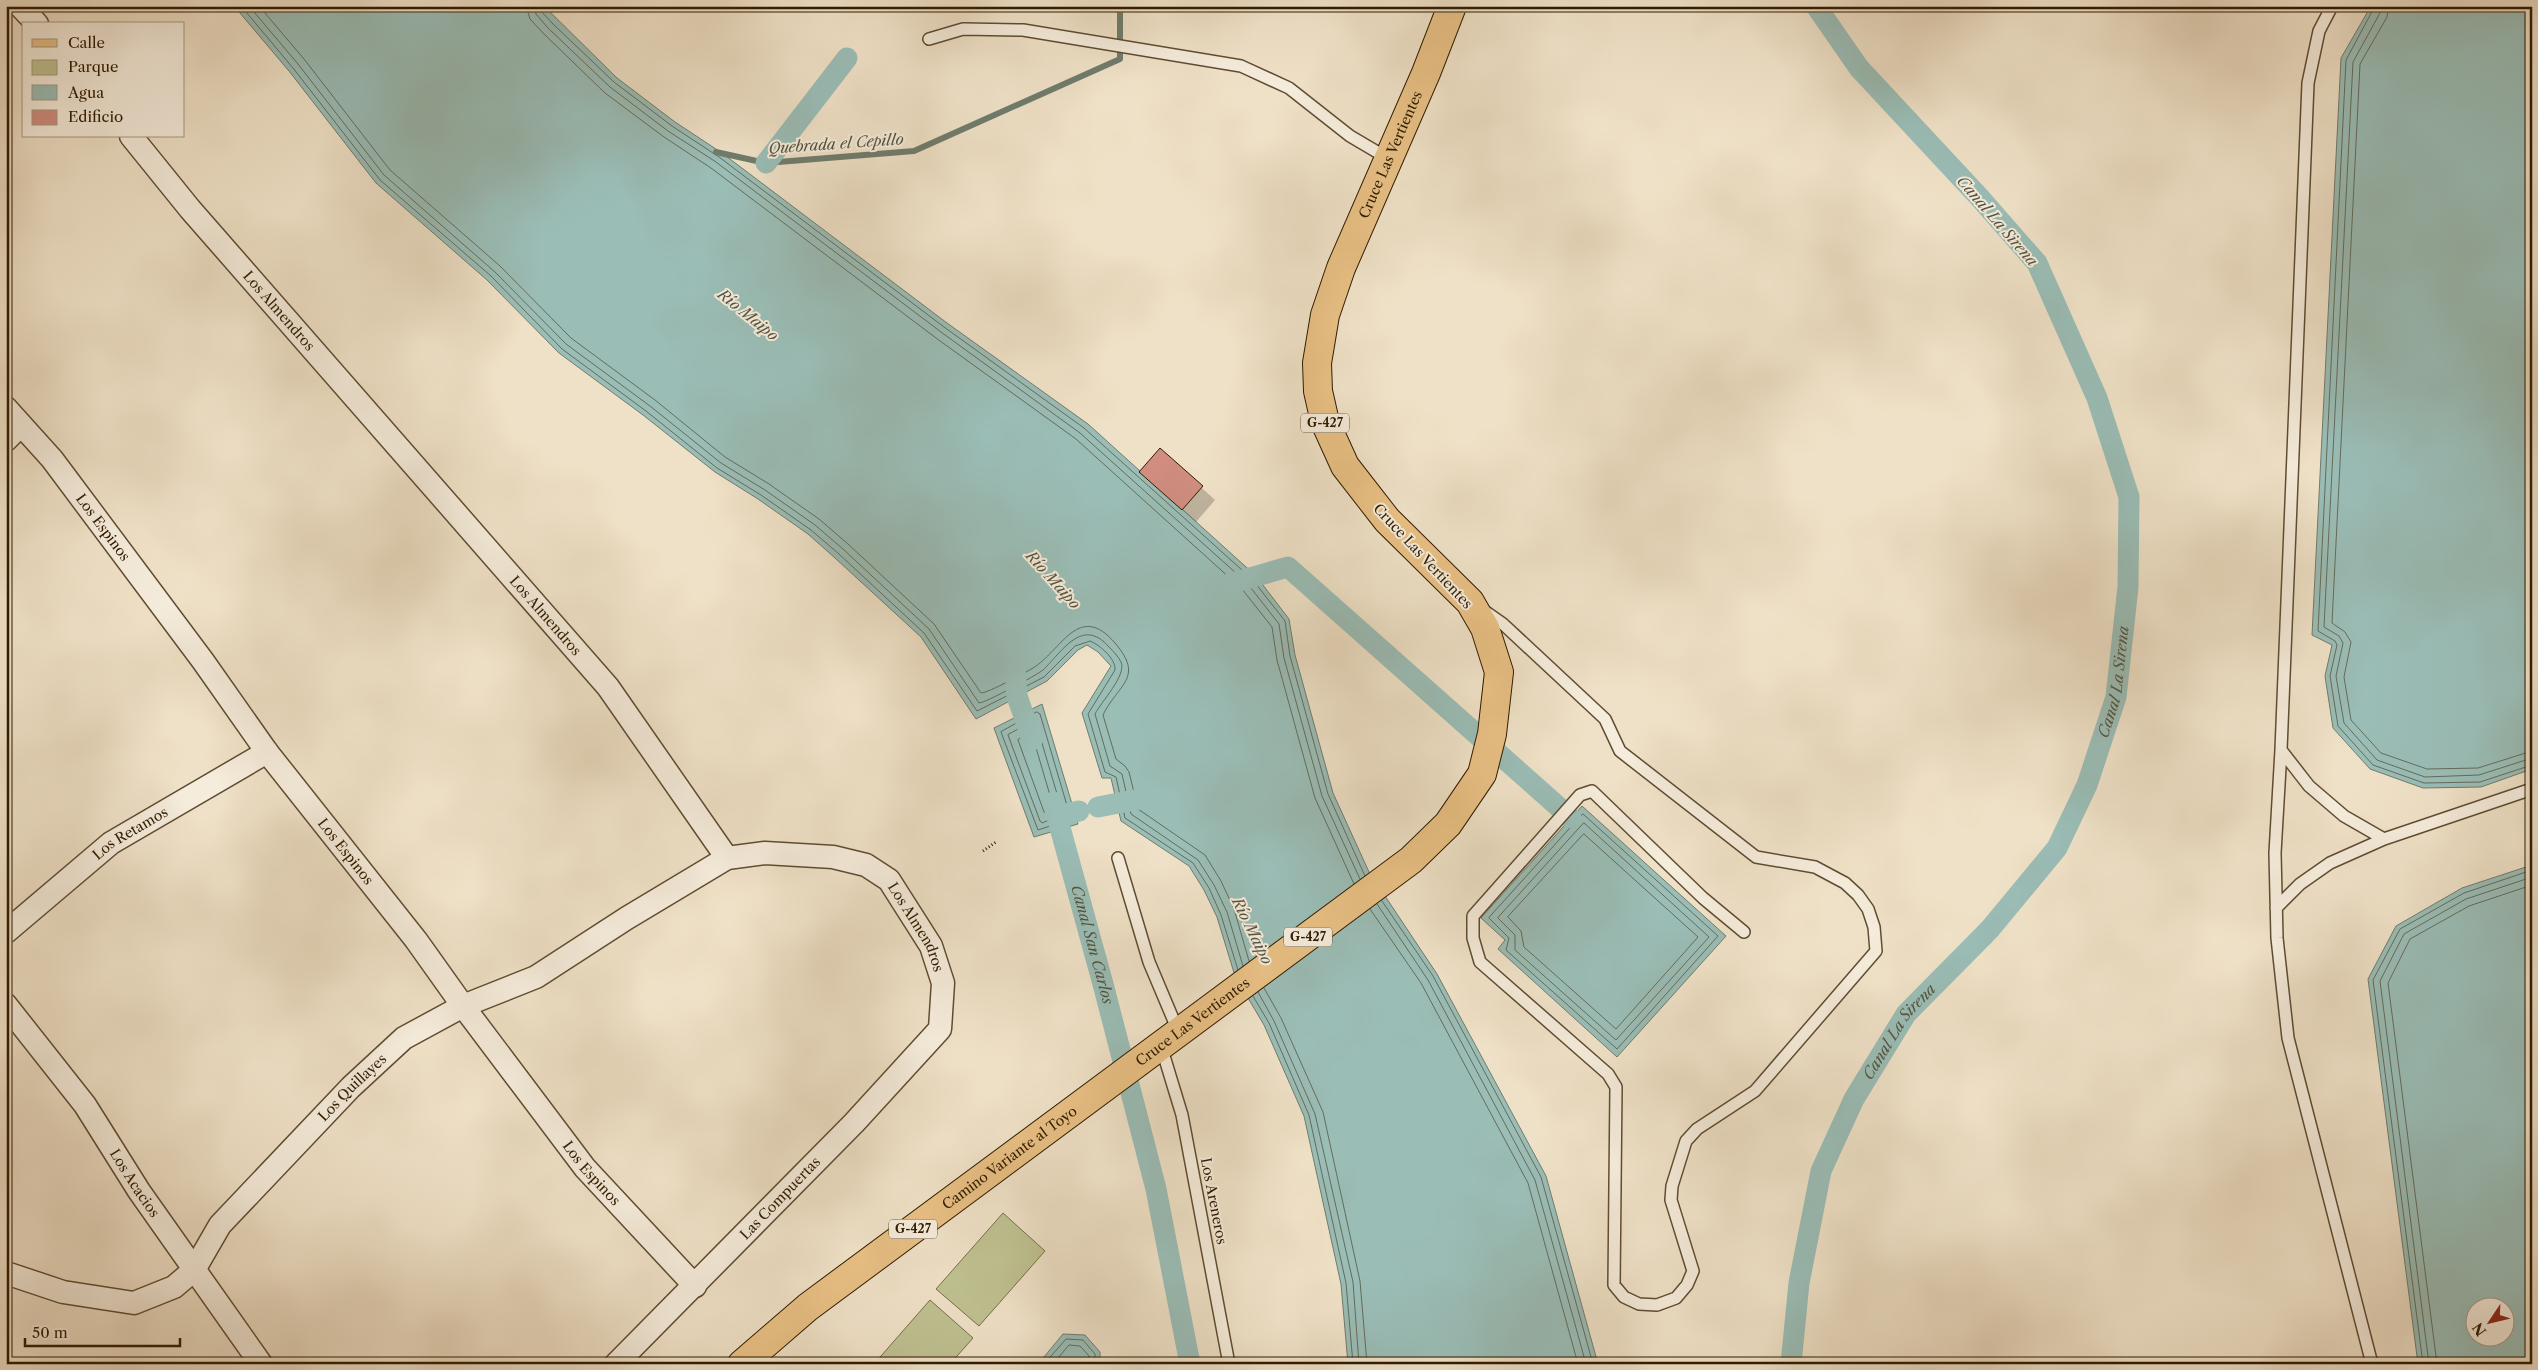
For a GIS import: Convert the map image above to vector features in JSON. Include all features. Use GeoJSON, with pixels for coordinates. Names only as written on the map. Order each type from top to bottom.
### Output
{"type":"FeatureCollection","features":[{"type":"Feature","properties":{"kind":"main road","name":"Cruce Las Vertientes"},"geometry":{"type":"LineString","coordinates":[[1088,1100],[1391,876],[1431,843],[1448,824],[1482,774],[1492,734],[1499,672],[1484,628],[1470,602],[1387,520],[1345,466],[1325,422],[1318,391],[1317,363],[1325,315],[1341,268],[1389,159],[1452,6]]}},
{"type":"Feature","properties":{"kind":"main road","name":"Camino Variante al Toyo"},"geometry":{"type":"LineString","coordinates":[[742,1364],[808,1307],[1088,1100]]}},
{"type":"Feature","properties":{"kind":"street"},"geometry":{"type":"LineString","coordinates":[[20,6],[35,22]]}},
{"type":"Feature","properties":{"kind":"street","name":"Los Almendros"},"geometry":{"type":"LineString","coordinates":[[133,138],[190,210],[608,688],[727,858],[765,854],[833,857],[866,865],[889,880],[931,946],[943,983],[940,1029]]}},
{"type":"Feature","properties":{"kind":"street","name":"Los Espinos"},"geometry":{"type":"LineString","coordinates":[[6,408],[14,432],[58,467],[203,661],[267,752],[416,940],[463,1006],[585,1168],[695,1286]]}},
{"type":"Feature","properties":{"kind":"street","name":"Los Retamos"},"geometry":{"type":"LineString","coordinates":[[6,932],[111,843],[267,752]]}},
{"type":"Feature","properties":{"kind":"street","name":"Los Quillayes"},"geometry":{"type":"LineString","coordinates":[[6,1273],[63,1292],[134,1303],[174,1287],[194,1270],[220,1225],[351,1087],[404,1038],[463,1006],[536,977],[627,918],[727,858]]}},
{"type":"Feature","properties":{"kind":"street","name":"Los Acacios"},"geometry":{"type":"LineString","coordinates":[[6,1004],[85,1105],[139,1191],[261,1364]]}},
{"type":"Feature","properties":{"kind":"street","name":"Las Compuertas"},"geometry":{"type":"LineString","coordinates":[[616,1364],[854,1123],[940,1029]]}},
{"type":"Feature","properties":{"kind":"lane"},"geometry":{"type":"LineString","coordinates":[[2332,6],[2319,31],[2308,83],[2281,750],[2274,854],[2277,938],[2288,1038],[2372,1364]]}},
{"type":"Feature","properties":{"kind":"lane"},"geometry":{"type":"LineString","coordinates":[[929,40],[963,29],[1023,30],[1104,45],[1240,66],[1289,88],[1350,136],[1389,159]]}},
{"type":"Feature","properties":{"kind":"lane"},"geometry":{"type":"LineString","coordinates":[[1470,602],[1503,624],[1605,719],[1620,751],[1756,857],[1815,867],[1845,883],[1858,894],[1868,909],[1874,927],[1876,951],[1755,1091],[1697,1129],[1686,1141],[1672,1186],[1671,1200],[1693,1271],[1687,1285],[1676,1298],[1657,1305],[1639,1304],[1624,1297],[1614,1285],[1616,1087],[1608,1074],[1480,962],[1473,938],[1472,916],[1580,795],[1592,791],[1703,898],[1744,932]]}},
{"type":"Feature","properties":{"kind":"lane"},"geometry":{"type":"LineString","coordinates":[[2281,750],[2316,792],[2344,816],[2384,839]]}},
{"type":"Feature","properties":{"kind":"lane"},"geometry":{"type":"LineString","coordinates":[[2276,908],[2300,884],[2330,863],[2384,839],[2532,789]]}},
{"type":"Feature","properties":{"kind":"lane","name":"Los Areneros"},"geometry":{"type":"LineString","coordinates":[[1118,858],[1149,962],[1182,1115],[1229,1364]]}},
{"type":"Feature","properties":{"kind":"path"},"geometry":{"type":"LineString","coordinates":[[983,851],[996,842]]}},
{"type":"Feature","properties":{"kind":"green space"},"geometry":{"type":"Polygon","coordinates":[[[1003,1213],[1045,1251],[979,1326],[936,1289],[1003,1213]]]}},
{"type":"Feature","properties":{"kind":"green space"},"geometry":{"type":"Polygon","coordinates":[[[930,1300],[973,1338],[950,1364],[874,1364],[930,1300]]]}},
{"type":"Feature","properties":{"kind":"water","name":"Río Maipo"},"geometry":{"type":"Polygon","coordinates":[[[234,6],[544,6],[617,78],[675,122],[722,153],[947,323],[1088,424],[1256,576],[1289,619],[1295,655],[1333,793],[1369,872],[1437,974],[1546,1176],[1598,1364],[1348,1364],[1341,1284],[1304,1116],[1264,1025],[1235,976],[1217,917],[1204,890],[1189,866],[1121,821],[1111,778],[1102,778],[1082,713],[1111,666],[1098,652],[1087,645],[1078,650],[1047,681],[976,719],[921,637],[835,558],[808,534],[715,472],[643,415],[559,353],[487,280],[376,183],[289,71],[234,6]]]}},
{"type":"Feature","properties":{"kind":"water"},"geometry":{"type":"Polygon","coordinates":[[[2371,6],[2532,6],[2532,769],[2481,787],[2423,788],[2370,769],[2333,728],[2325,676],[2332,645],[2312,635],[2341,58],[2371,6]]]}},
{"type":"Feature","properties":{"kind":"water"},"geometry":{"type":"Polygon","coordinates":[[[1042,704],[1078,824],[1034,837],[994,728],[1042,704]]]}},
{"type":"Feature","properties":{"kind":"water"},"geometry":{"type":"Polygon","coordinates":[[[1582,806],[1726,936],[1617,1057],[1498,949],[1505,940],[1481,918],[1582,806]]]}},
{"type":"Feature","properties":{"kind":"water"},"geometry":{"type":"Polygon","coordinates":[[[2532,865],[2532,1364],[2418,1364],[2368,979],[2396,926],[2462,888],[2532,865]]]}},
{"type":"Feature","properties":{"kind":"water"},"geometry":{"type":"Polygon","coordinates":[[[1063,1334],[1085,1335],[1100,1352],[1100,1364],[1036,1364],[1063,1334]]]}},
{"type":"Feature","properties":{"kind":"building"},"geometry":{"type":"Polygon","coordinates":[[[1160,448],[1203,486],[1182,510],[1139,472],[1160,448]]]}},
{"type":"Feature","properties":{"kind":"waterway","name":"Quebrada el Cepillo"},"geometry":{"type":"LineString","coordinates":[[716,152],[766,163],[914,151],[1120,59],[1120,6]]}},
{"type":"Feature","properties":{"kind":"waterway","name":"Canal La Sirena"},"geometry":{"type":"LineString","coordinates":[[1791,1364],[1799,1283],[1821,1171],[1854,1099],[1906,1014],[1990,929],[2057,848],[2087,785],[2116,697],[2128,587],[2129,497],[2097,398],[2037,263],[1980,198],[1859,68],[1816,6]]}},
{"type":"Feature","properties":{"kind":"waterway"},"geometry":{"type":"LineString","coordinates":[[766,163],[847,58]]}},
{"type":"Feature","properties":{"kind":"waterway"},"geometry":{"type":"LineString","coordinates":[[1229,584],[1288,567],[1571,818]]}},
{"type":"Feature","properties":{"kind":"waterway","name":"Canal San Carlos"},"geometry":{"type":"LineString","coordinates":[[1015,668],[1017,696],[1032,740]]}},
{"type":"Feature","properties":{"kind":"waterway"},"geometry":{"type":"LineString","coordinates":[[1098,807],[1145,798]]}},
{"type":"Feature","properties":{"kind":"waterway","name":"Canal San Carlos"},"geometry":{"type":"LineString","coordinates":[[1053,802],[1103,984],[1156,1189],[1190,1364]]}},
{"type":"Feature","properties":{"kind":"waterway"},"geometry":{"type":"LineString","coordinates":[[1058,816],[1079,811]]}}]}
